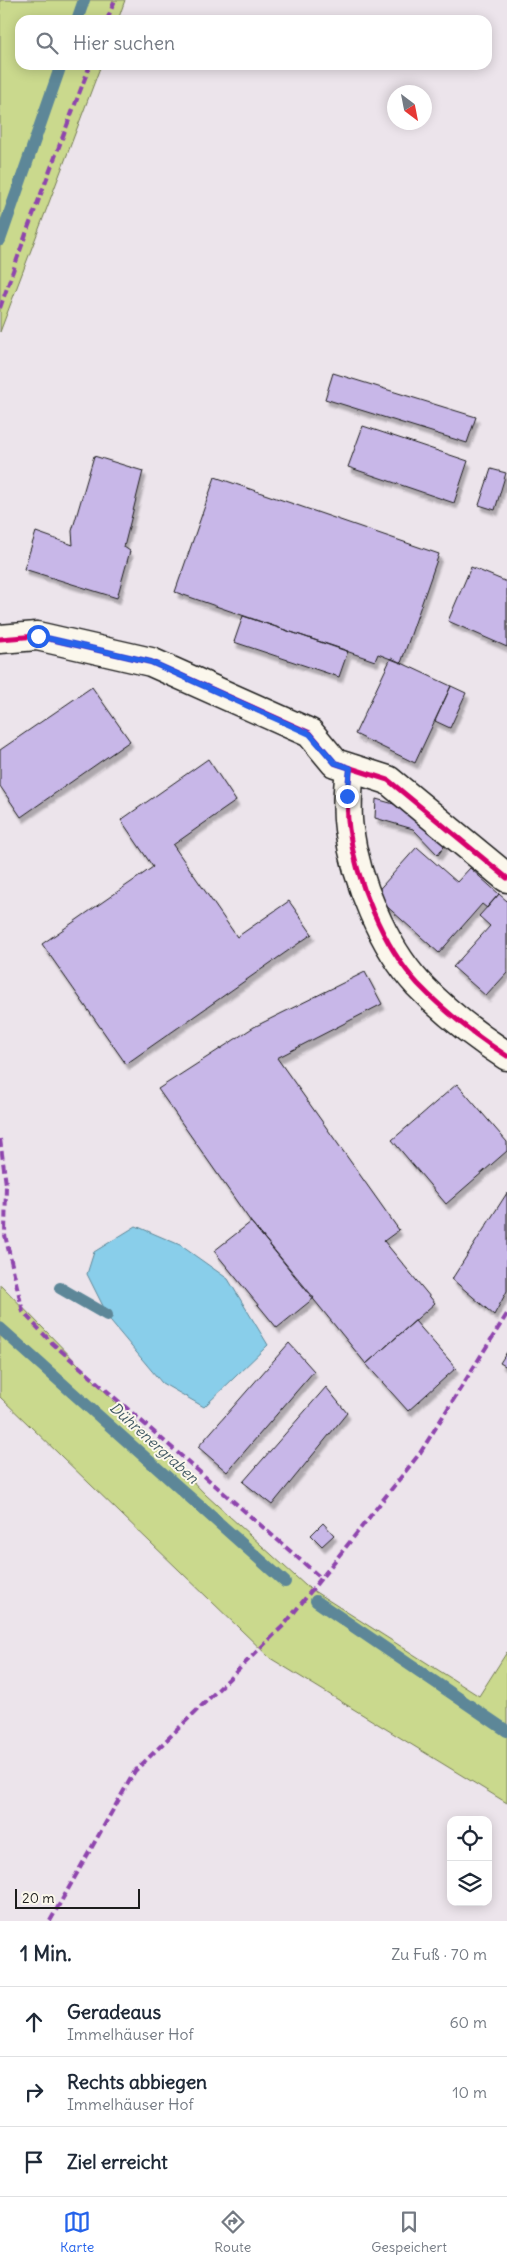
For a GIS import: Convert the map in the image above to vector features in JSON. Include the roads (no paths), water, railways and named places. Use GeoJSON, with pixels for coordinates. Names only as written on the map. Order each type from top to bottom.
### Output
{"type":"FeatureCollection","features":[{"type":"Feature","properties":{"kind":"street"},"geometry":{"type":"LineString","coordinates":[[0,639],[38,636],[151,662],[310,734],[335,763],[388,780],[507,878]]}},
{"type":"Feature","properties":{"kind":"street"},"geometry":{"type":"LineString","coordinates":[[350,768],[347,796],[349,829],[361,878],[385,938],[418,983],[482,1040],[507,1056]]}},
{"type":"Feature","properties":{"kind":"water"},"geometry":{"type":"Polygon","coordinates":[[[136,1226],[180,1245],[228,1279],[268,1345],[204,1407],[162,1383],[111,1322],[87,1274],[94,1252],[136,1226]]]}},
{"type":"Feature","properties":{"kind":"waterway"},"geometry":{"type":"LineString","coordinates":[[79,15],[84,0]]}},
{"type":"Feature","properties":{"kind":"waterway"},"geometry":{"type":"LineString","coordinates":[[0,240],[59,70]]}},
{"type":"Feature","properties":{"kind":"waterway"},"geometry":{"type":"LineString","coordinates":[[60,1288],[107,1315]]}},
{"type":"Feature","properties":{"kind":"waterway","name":"Dührenergraben"},"geometry":{"type":"LineString","coordinates":[[0,1328],[285,1582]]}},
{"type":"Feature","properties":{"kind":"waterway","name":"Dührenergraben"},"geometry":{"type":"LineString","coordinates":[[316,1601],[507,1731]]}}]}
